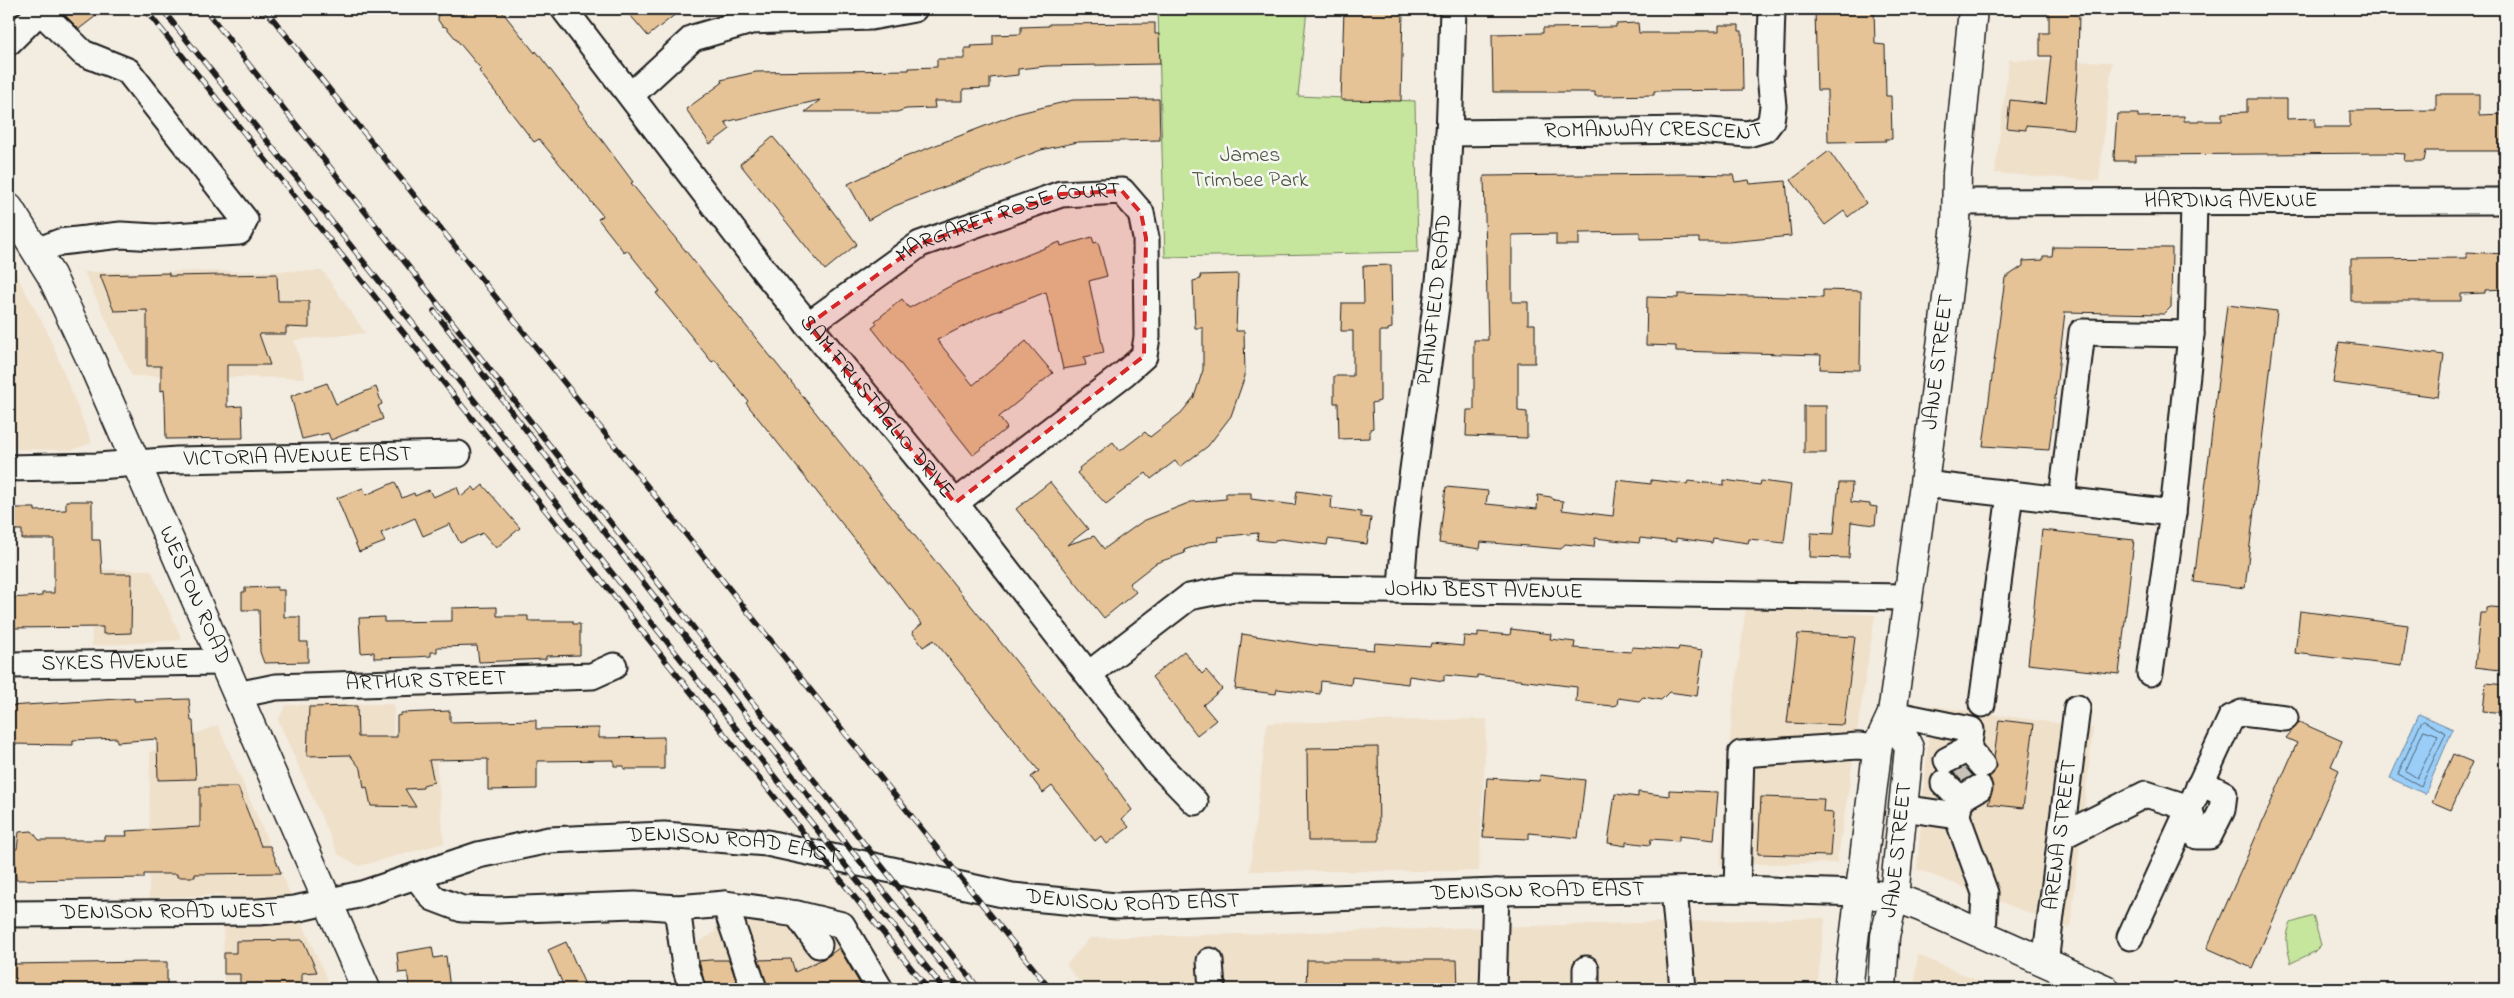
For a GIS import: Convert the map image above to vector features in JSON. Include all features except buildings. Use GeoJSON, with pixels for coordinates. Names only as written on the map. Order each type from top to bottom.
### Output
{"type":"FeatureCollection","features":[{"type":"Feature","properties":{"kind":"main road","name":"JANE STREET"},"geometry":{"type":"LineString","coordinates":[[1848,989],[1877,748],[1892,714],[1924,484],[1956,225],[1957,172],[1973,9]]}},
{"type":"Feature","properties":{"kind":"main road","name":"WESTON ROAD"},"geometry":{"type":"LineString","coordinates":[[9,208],[51,275],[91,360],[366,989]]}},
{"type":"Feature","properties":{"kind":"main road","name":"JANE STREET"},"geometry":{"type":"LineString","coordinates":[[1882,989],[1885,936],[1894,897],[1909,748],[1892,714]]}},
{"type":"Feature","properties":{"kind":"main road"},"geometry":{"type":"LineString","coordinates":[[1859,893],[1894,897],[1983,934],[2045,963],[2070,982],[2105,989]]}},
{"type":"Feature","properties":{"kind":"street","name":"SAM FRUSTAGLIO DRIVE"},"geometry":{"type":"LineString","coordinates":[[564,9],[808,325],[955,503],[1156,762],[1195,802]]}},
{"type":"Feature","properties":{"kind":"street"},"geometry":{"type":"LineString","coordinates":[[631,95],[693,38],[751,20],[871,17],[914,9]]}},
{"type":"Feature","properties":{"kind":"street","name":"PLAINFIELD ROAD"},"geometry":{"type":"LineString","coordinates":[[1401,589],[1404,540],[1439,279],[1449,133],[1453,9]]}},
{"type":"Feature","properties":{"kind":"street","name":"ROMANWAY CRESCENT"},"geometry":{"type":"LineString","coordinates":[[1449,133],[1696,130],[1748,134],[1766,129],[1771,121],[1773,106],[1770,75],[1772,9]]}},
{"type":"Feature","properties":{"kind":"street"},"geometry":{"type":"LineString","coordinates":[[9,42],[40,11],[83,53],[128,71],[245,220],[239,232],[156,237],[121,235],[60,242],[37,251]]}},
{"type":"Feature","properties":{"kind":"street","name":"MARGARET ROSE COURT"},"geometry":{"type":"LineString","coordinates":[[808,325],[920,244],[1061,194],[1122,191],[1141,213],[1146,238],[1146,337],[1144,356],[1125,373],[955,503]]}},
{"type":"Feature","properties":{"kind":"street","name":"HARDING AVENUE"},"geometry":{"type":"LineString","coordinates":[[1957,202],[2505,200]]}},
{"type":"Feature","properties":{"kind":"street"},"geometry":{"type":"LineString","coordinates":[[2150,673],[2173,512],[2191,334],[2194,202]]}},
{"type":"Feature","properties":{"kind":"street"},"geometry":{"type":"LineString","coordinates":[[2062,500],[2082,332],[2191,334]]}},
{"type":"Feature","properties":{"kind":"street","name":"VICTORIA AVENUE EAST"},"geometry":{"type":"LineString","coordinates":[[9,468],[136,464],[177,460],[458,454]]}},
{"type":"Feature","properties":{"kind":"street"},"geometry":{"type":"LineString","coordinates":[[1924,484],[2173,512]]}},
{"type":"Feature","properties":{"kind":"street"},"geometry":{"type":"LineString","coordinates":[[1982,704],[2010,494]]}},
{"type":"Feature","properties":{"kind":"street","name":"JOHN BEST AVENUE"},"geometry":{"type":"LineString","coordinates":[[1089,674],[1189,596],[1234,588],[1907,597]]}},
{"type":"Feature","properties":{"kind":"street","name":"SYKES AVENUE"},"geometry":{"type":"LineString","coordinates":[[9,665],[222,662]]}},
{"type":"Feature","properties":{"kind":"street","name":"ARTHUR STREET"},"geometry":{"type":"LineString","coordinates":[[237,695],[276,687],[592,676],[614,666]]}},
{"type":"Feature","properties":{"kind":"street","name":"ARENA STREET"},"geometry":{"type":"LineString","coordinates":[[2045,963],[2077,708]]}},
{"type":"Feature","properties":{"kind":"street"},"geometry":{"type":"LineString","coordinates":[[2130,937],[2231,718],[2242,713],[2285,718]]}},
{"type":"Feature","properties":{"kind":"street"},"geometry":{"type":"LineString","coordinates":[[1892,714],[1971,730],[1963,779],[1985,893],[1983,934]]}},
{"type":"Feature","properties":{"kind":"street"},"geometry":{"type":"LineString","coordinates":[[1737,889],[1741,754],[1858,746],[1877,748]]}},
{"type":"Feature","properties":{"kind":"street"},"geometry":{"type":"LineString","coordinates":[[1903,808],[1963,779]]}},
{"type":"Feature","properties":{"kind":"street"},"geometry":{"type":"LineString","coordinates":[[2062,836],[2146,794],[2194,797]]}},
{"type":"Feature","properties":{"kind":"street","name":"DENISON ROAD EAST"},"geometry":{"type":"LineString","coordinates":[[329,901],[362,894],[478,855],[549,840],[664,835],[767,843],[1012,896],[1116,906],[1496,892],[1737,889],[1859,893]]}},
{"type":"Feature","properties":{"kind":"street"},"geometry":{"type":"LineString","coordinates":[[416,876],[433,898],[462,909],[497,910],[634,905],[677,908],[725,904],[797,914],[842,925],[880,989]]}},
{"type":"Feature","properties":{"kind":"street"},"geometry":{"type":"LineString","coordinates":[[1674,890],[1683,989]]}},
{"type":"Feature","properties":{"kind":"street"},"geometry":{"type":"LineString","coordinates":[[1493,989],[1496,892]]}},
{"type":"Feature","properties":{"kind":"street","name":"DENISON ROAD WEST"},"geometry":{"type":"LineString","coordinates":[[9,914],[258,912],[295,909],[329,901]]}},
{"type":"Feature","properties":{"kind":"street"},"geometry":{"type":"LineString","coordinates":[[725,904],[754,989]]}},
{"type":"Feature","properties":{"kind":"street"},"geometry":{"type":"LineString","coordinates":[[677,908],[685,966],[692,989]]}},
{"type":"Feature","properties":{"kind":"street"},"geometry":{"type":"LineString","coordinates":[[797,914],[819,945]]}},
{"type":"Feature","properties":{"kind":"street"},"geometry":{"type":"LineString","coordinates":[[1210,961],[1212,989]]}},
{"type":"Feature","properties":{"kind":"highlighted area"},"geometry":{"type":"Polygon","coordinates":[[[1122,191],[1141,213],[1146,238],[1144,356],[955,503],[808,325],[920,244],[1061,194],[1122,191]]]}},
{"type":"Feature","properties":{"kind":"shaded area"},"geometry":{"type":"Polygon","coordinates":[[[2009,60],[2112,62],[2099,181],[1995,173],[2009,60]]]}},
{"type":"Feature","properties":{"kind":"shaded area"},"geometry":{"type":"Polygon","coordinates":[[[9,262],[46,329],[92,443],[72,450],[9,449],[9,262]]]}},
{"type":"Feature","properties":{"kind":"shaded area"},"geometry":{"type":"Polygon","coordinates":[[[323,271],[365,333],[294,340],[305,378],[132,376],[84,272],[323,271]]]}},
{"type":"Feature","properties":{"kind":"shaded area"},"geometry":{"type":"Polygon","coordinates":[[[91,570],[151,570],[182,640],[92,646],[91,570]]]}},
{"type":"Feature","properties":{"kind":"shaded area"},"geometry":{"type":"Polygon","coordinates":[[[1746,607],[1875,615],[1837,863],[1720,865],[1732,714],[1746,607]]]}},
{"type":"Feature","properties":{"kind":"shaded area"},"geometry":{"type":"Polygon","coordinates":[[[394,704],[393,743],[436,758],[444,843],[359,866],[338,854],[278,720],[286,705],[394,704]]]}},
{"type":"Feature","properties":{"kind":"shaded area"},"geometry":{"type":"Polygon","coordinates":[[[1931,706],[2093,728],[2070,929],[1917,869],[1931,706]]]}},
{"type":"Feature","properties":{"kind":"shaded area"},"geometry":{"type":"Polygon","coordinates":[[[1487,719],[1479,871],[1250,871],[1267,723],[1487,719]]]}},
{"type":"Feature","properties":{"kind":"shaded area"},"geometry":{"type":"Polygon","coordinates":[[[218,725],[332,989],[224,989],[223,895],[149,898],[150,752],[218,725]]]}},
{"type":"Feature","properties":{"kind":"shaded area"},"geometry":{"type":"Polygon","coordinates":[[[722,893],[845,923],[899,989],[688,989],[677,956],[715,932],[722,893]]]}},
{"type":"Feature","properties":{"kind":"shaded area"},"geometry":{"type":"Polygon","coordinates":[[[1825,918],[1817,989],[1085,989],[1066,965],[1090,938],[1825,918]]]}},
{"type":"Feature","properties":{"kind":"shaded area"},"geometry":{"type":"Polygon","coordinates":[[[1918,955],[1997,989],[1914,989],[1918,955]]]}},
{"type":"Feature","properties":{"kind":"green space","name":"James Trimbee Park"},"geometry":{"type":"Polygon","coordinates":[[[1158,9],[1307,9],[1298,96],[1415,101],[1418,252],[1165,257],[1158,9]]]}},
{"type":"Feature","properties":{"kind":"green space"},"geometry":{"type":"Polygon","coordinates":[[[2313,916],[2321,945],[2314,952],[2291,963],[2287,938],[2291,923],[2313,916]]]}},
{"type":"Feature","properties":{"kind":"water"},"geometry":{"type":"Polygon","coordinates":[[[2419,714],[2453,729],[2425,794],[2390,778],[2419,714]]]}},
{"type":"Feature","properties":{"kind":"tunnel"},"geometry":{"type":"LineString","coordinates":[[1962,786],[1966,763]]}},
{"type":"Feature","properties":{"kind":"railway"},"geometry":{"type":"LineString","coordinates":[[145,9],[928,989]]}},
{"type":"Feature","properties":{"kind":"railway"},"geometry":{"type":"LineString","coordinates":[[162,9],[944,989]]}},
{"type":"Feature","properties":{"kind":"railway"},"geometry":{"type":"LineString","coordinates":[[205,9],[979,989]]}},
{"type":"Feature","properties":{"kind":"railway"},"geometry":{"type":"LineString","coordinates":[[265,9],[1050,989]]}},
{"type":"Feature","properties":{"kind":"railway"},"geometry":{"type":"LineString","coordinates":[[434,311],[806,793],[961,989]]}}]}
